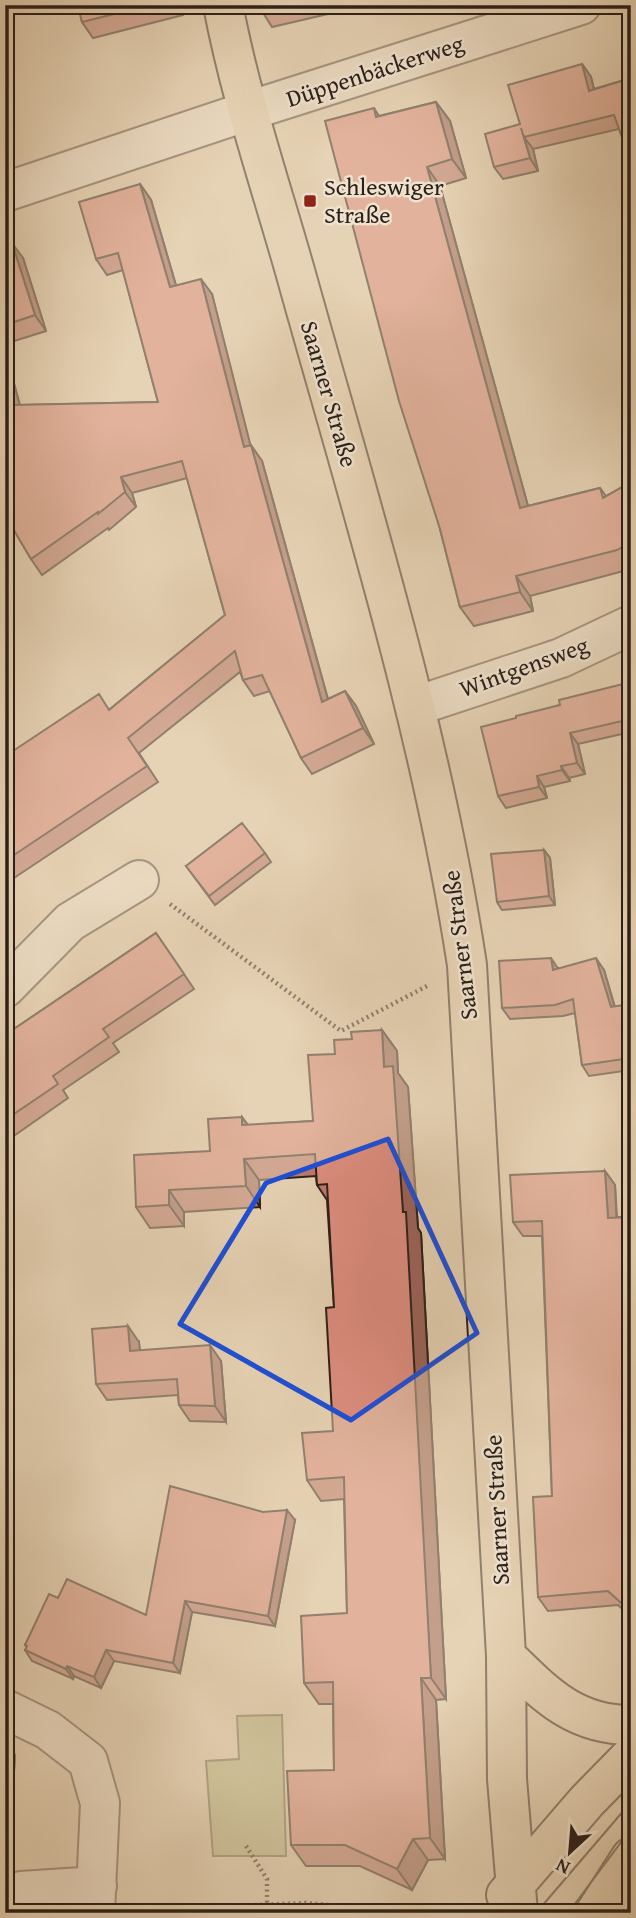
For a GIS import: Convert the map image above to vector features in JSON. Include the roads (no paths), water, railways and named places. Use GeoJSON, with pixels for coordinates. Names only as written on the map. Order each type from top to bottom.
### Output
{"type":"FeatureCollection","features":[{"type":"Feature","properties":{"kind":"main road","name":"Saarner Straße"},"geometry":{"type":"LineString","coordinates":[[223,5],[248,111],[416,706],[453,874],[467,965],[506,1656],[507,1779],[518,1897]]}},
{"type":"Feature","properties":{"kind":"main road"},"geometry":{"type":"LineString","coordinates":[[506,1656],[549,1698],[590,1720],[631,1725]]}},
{"type":"Feature","properties":{"kind":"main road"},"geometry":{"type":"LineString","coordinates":[[492,1913],[518,1897],[587,1801],[631,1756]]}},
{"type":"Feature","properties":{"kind":"main road"},"geometry":{"type":"LineString","coordinates":[[595,1913],[631,1857]]}},
{"type":"Feature","properties":{"kind":"street","name":"Düppenbäckerweg"},"geometry":{"type":"LineString","coordinates":[[248,111],[581,5]]}},
{"type":"Feature","properties":{"kind":"street"},"geometry":{"type":"LineString","coordinates":[[5,192],[248,111]]}},
{"type":"Feature","properties":{"kind":"street","name":"Wintgensweg"},"geometry":{"type":"LineString","coordinates":[[416,706],[561,658],[631,625]]}},
{"type":"Feature","properties":{"kind":"street"},"geometry":{"type":"LineString","coordinates":[[5,988],[70,922],[139,880]]}},
{"type":"Feature","properties":{"kind":"street"},"geometry":{"type":"LineString","coordinates":[[5,1709],[48,1730],[88,1761],[100,1803],[95,1904],[21,1891],[5,1897]]}},
{"type":"Feature","properties":{"kind":"tram line"},"geometry":{"type":"LineString","coordinates":[[536,1913],[631,1802]]}},
{"type":"Feature","properties":{"kind":"tram line"},"geometry":{"type":"LineString","coordinates":[[568,1913],[631,1829]]}},
{"type":"Feature","properties":{"kind":"place","name":"Schleswiger Straße"},"geometry":{"type":"Point","coordinates":[310,201]}}]}
